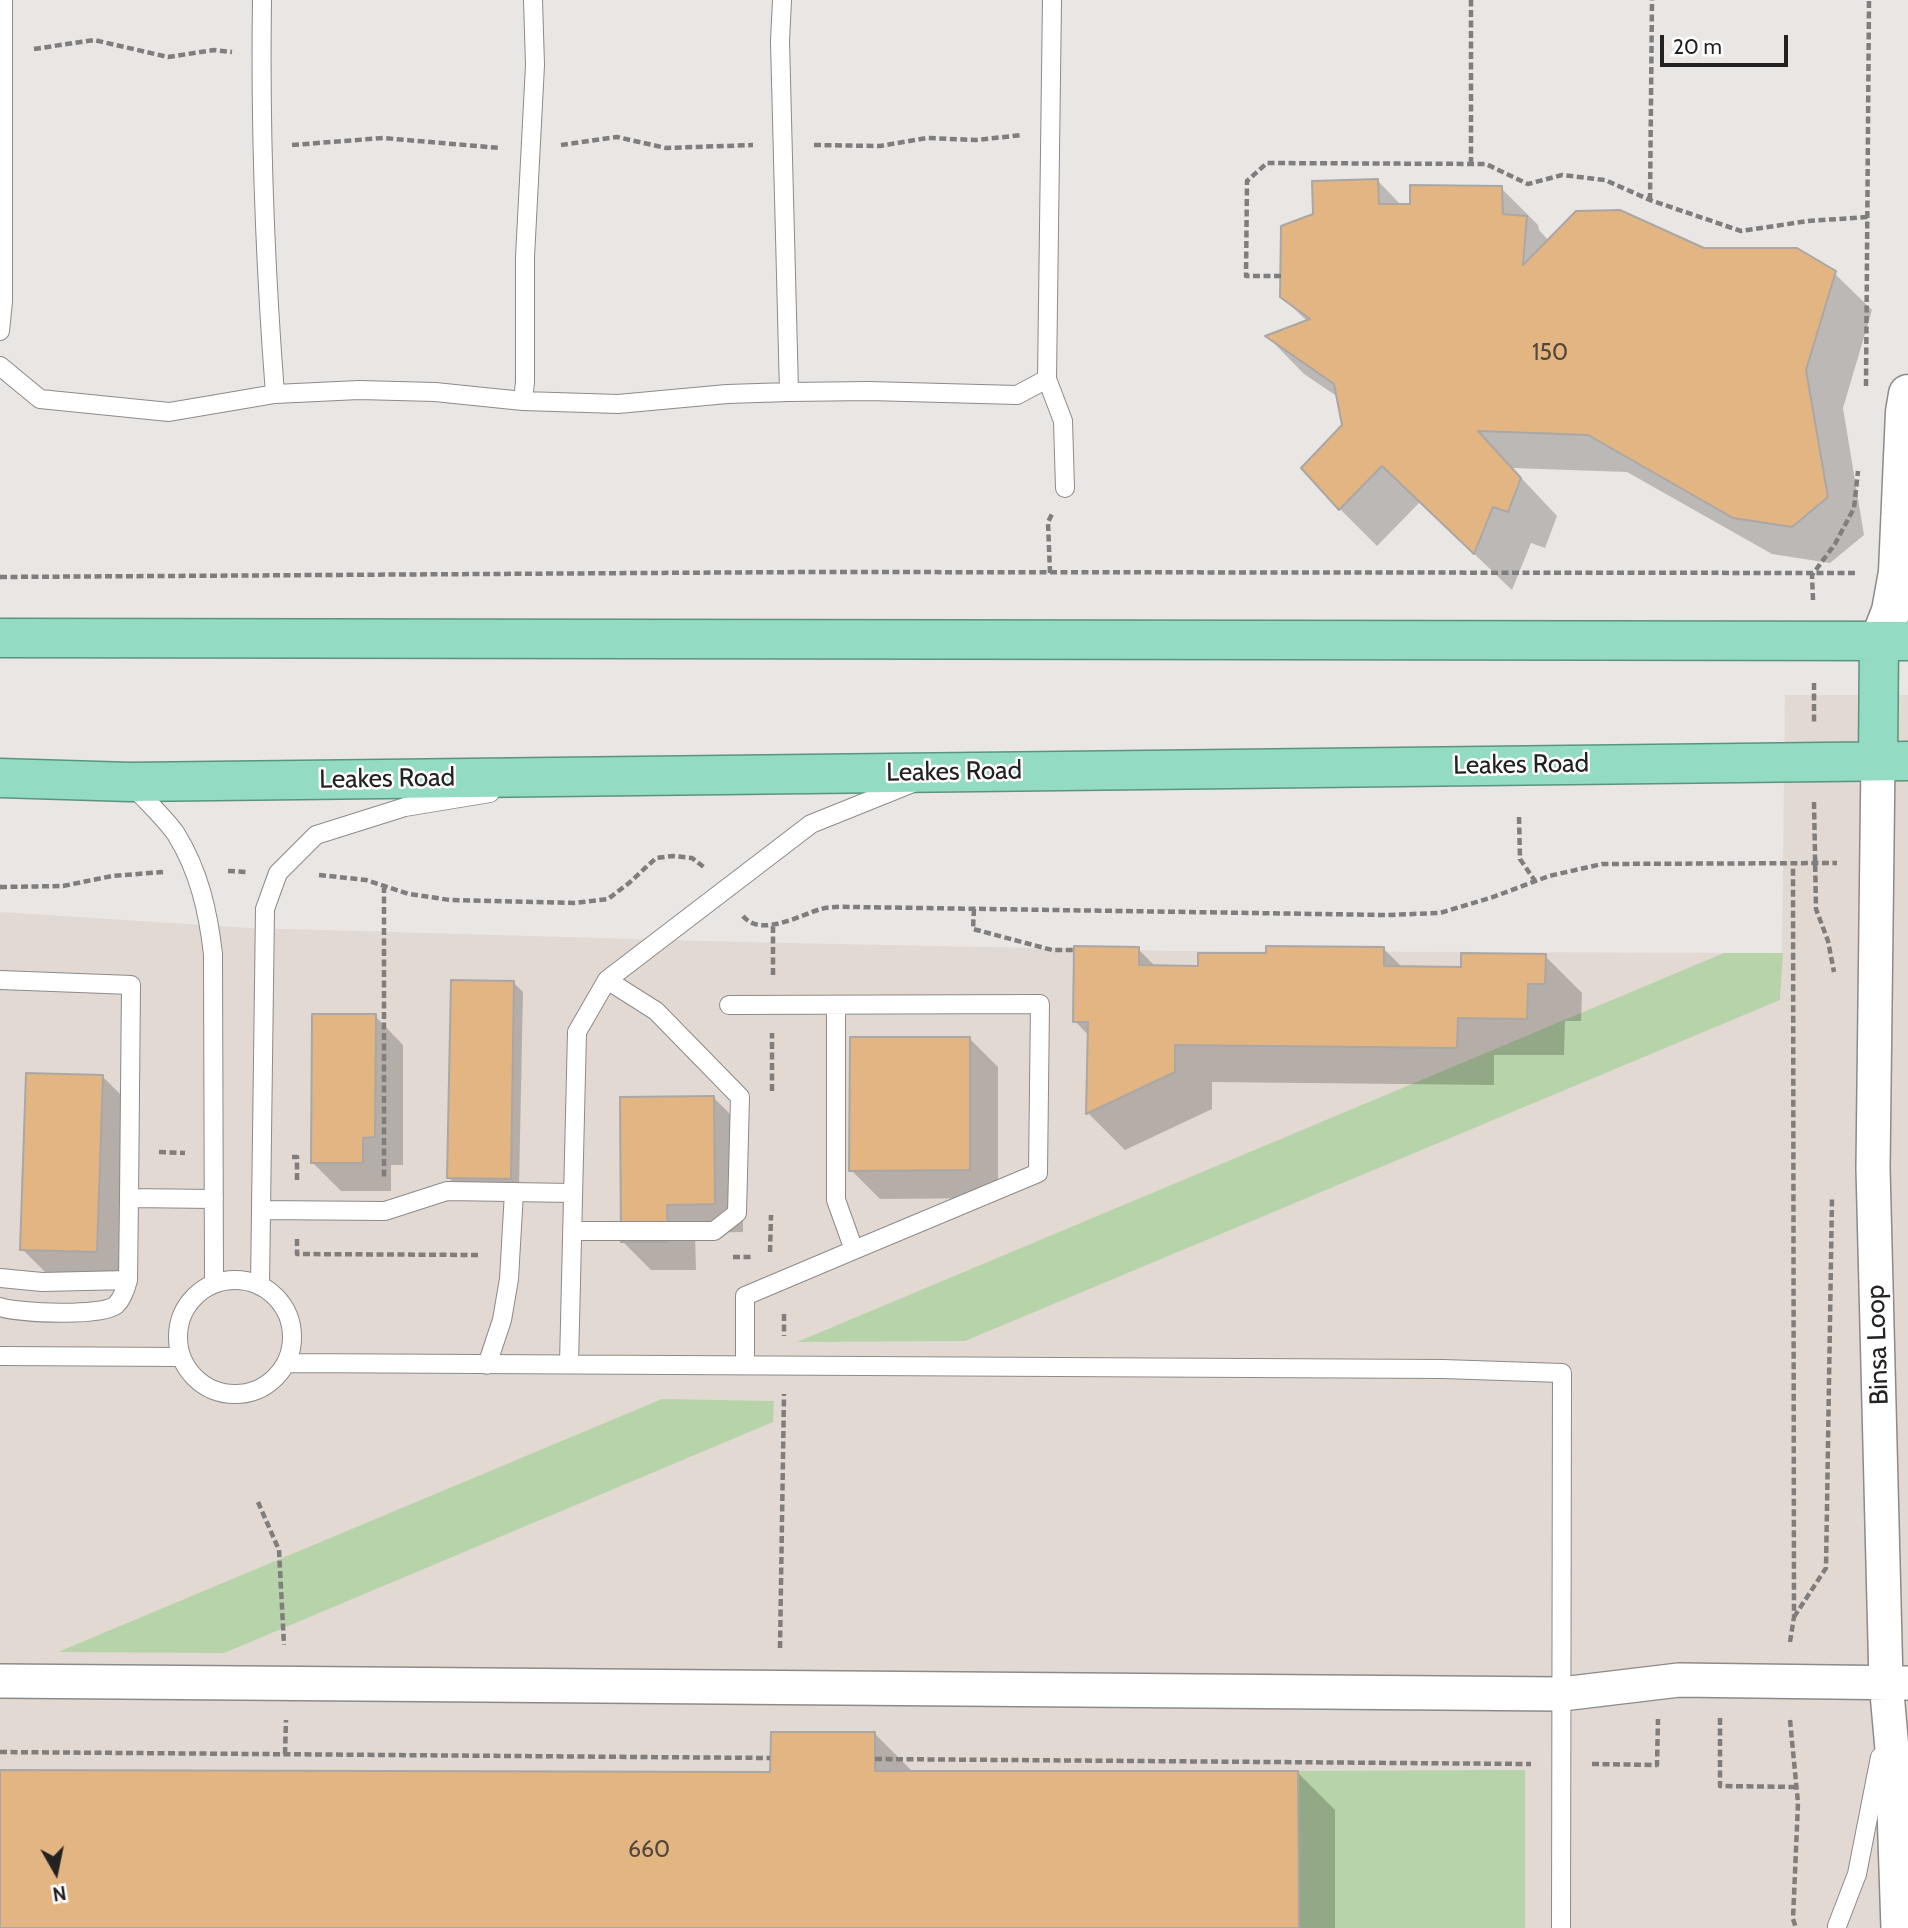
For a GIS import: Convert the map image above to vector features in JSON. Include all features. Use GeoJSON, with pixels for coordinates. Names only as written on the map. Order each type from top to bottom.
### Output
{"type":"FeatureCollection","features":[{"type":"Feature","properties":{"kind":"highway"},"geometry":{"type":"LineString","coordinates":[[0,638],[1893,641],[1893,761]]}},
{"type":"Feature","properties":{"kind":"highway","name":"Leakes Road"},"geometry":{"type":"LineString","coordinates":[[0,778],[130,782],[1893,761]]}},
{"type":"Feature","properties":{"kind":"street"},"geometry":{"type":"LineString","coordinates":[[1893,641],[1891,611],[1898,572],[1908,394]]}},
{"type":"Feature","properties":{"kind":"street","name":"Binsa Loop"},"geometry":{"type":"LineString","coordinates":[[1893,761],[1873,1168],[1894,1419],[1892,1749],[1898,1928]]}},
{"type":"Feature","properties":{"kind":"street"},"geometry":{"type":"LineString","coordinates":[[0,1681],[1562,1694],[1679,1679],[1785,1679],[1894,1690]]}},
{"type":"Feature","properties":{"kind":"lane"},"geometry":{"type":"LineString","coordinates":[[0,331],[3,301],[3,0]]}},
{"type":"Feature","properties":{"kind":"lane"},"geometry":{"type":"LineString","coordinates":[[262,0],[261,55],[268,295],[275,394]]}},
{"type":"Feature","properties":{"kind":"lane"},"geometry":{"type":"LineString","coordinates":[[523,401],[525,257],[535,65],[533,0]]}},
{"type":"Feature","properties":{"kind":"lane"},"geometry":{"type":"LineString","coordinates":[[782,0],[780,41],[789,392]]}},
{"type":"Feature","properties":{"kind":"lane"},"geometry":{"type":"LineString","coordinates":[[1052,0],[1048,379],[1063,421],[1065,488]]}},
{"type":"Feature","properties":{"kind":"lane"},"geometry":{"type":"LineString","coordinates":[[0,366],[40,399],[169,412],[275,394],[359,390],[435,391],[523,401],[618,404],[727,394],[789,392],[1017,394],[1048,379]]}},
{"type":"Feature","properties":{"kind":"lane"},"geometry":{"type":"LineString","coordinates":[[569,1364],[577,1032],[607,980],[811,824],[942,772]]}},
{"type":"Feature","properties":{"kind":"lane"},"geometry":{"type":"LineString","coordinates":[[260,1286],[265,909],[278,873],[316,835],[405,807],[594,777]]}},
{"type":"Feature","properties":{"kind":"lane"},"geometry":{"type":"LineString","coordinates":[[130,782],[175,833],[194,870],[208,911],[213,954],[214,1283]]}},
{"type":"Feature","properties":{"kind":"lane"},"geometry":{"type":"LineString","coordinates":[[0,980],[131,985],[128,1280],[125,1292],[116,1304],[104,1311],[17,1312],[0,1307]]}},
{"type":"Feature","properties":{"kind":"lane"},"geometry":{"type":"LineString","coordinates":[[572,1231],[714,1231],[737,1213],[740,1097],[656,1011],[607,980]]}},
{"type":"Feature","properties":{"kind":"lane"},"geometry":{"type":"LineString","coordinates":[[729,1004],[1040,1004],[1038,1173],[745,1296],[745,1365]]}},
{"type":"Feature","properties":{"kind":"lane"},"geometry":{"type":"LineString","coordinates":[[836,1005],[836,1200],[854,1250]]}},
{"type":"Feature","properties":{"kind":"lane"},"geometry":{"type":"LineString","coordinates":[[261,1210],[384,1211],[447,1191],[573,1193]]}},
{"type":"Feature","properties":{"kind":"lane"},"geometry":{"type":"LineString","coordinates":[[486,1364],[502,1320],[509,1279],[514,1192]]}},
{"type":"Feature","properties":{"kind":"lane"},"geometry":{"type":"LineString","coordinates":[[129,1198],[214,1199]]}},
{"type":"Feature","properties":{"kind":"lane"},"geometry":{"type":"LineString","coordinates":[[0,1278],[42,1282],[128,1280]]}},
{"type":"Feature","properties":{"kind":"lane"},"geometry":{"type":"LineString","coordinates":[[232,1279],[252,1282],[270,1291],[284,1306],[291,1324],[292,1344],[286,1363],[274,1379],[257,1390],[237,1395],[219,1392],[203,1385],[189,1373],[181,1357],[177,1340],[186,1306],[198,1292],[214,1283],[232,1279]]}},
{"type":"Feature","properties":{"kind":"lane"},"geometry":{"type":"LineString","coordinates":[[0,1356],[181,1357]]}},
{"type":"Feature","properties":{"kind":"lane"},"geometry":{"type":"LineString","coordinates":[[286,1363],[1443,1369],[1562,1373],[1561,1928]]}},
{"type":"Feature","properties":{"kind":"lane"},"geometry":{"type":"LineString","coordinates":[[1838,1926],[1857,1874],[1894,1690]]}},
{"type":"Feature","properties":{"kind":"path"},"geometry":{"type":"LineString","coordinates":[[1471,0],[1471,164]]}},
{"type":"Feature","properties":{"kind":"path"},"geometry":{"type":"LineString","coordinates":[[1650,200],[1652,0]]}},
{"type":"Feature","properties":{"kind":"path"},"geometry":{"type":"LineString","coordinates":[[1865,395],[1869,0]]}},
{"type":"Feature","properties":{"kind":"path"},"geometry":{"type":"LineString","coordinates":[[3,53],[94,40],[168,57],[214,50],[261,55]]}},
{"type":"Feature","properties":{"kind":"path"},"geometry":{"type":"LineString","coordinates":[[264,148],[383,138],[531,150],[617,137],[666,148],[783,144],[880,146],[927,138],[976,140],[1050,132]]}},
{"type":"Feature","properties":{"kind":"path"},"geometry":{"type":"LineString","coordinates":[[1280,276],[1246,276],[1247,181],[1267,163],[1486,164],[1528,184],[1562,175],[1605,180],[1650,200],[1741,232],[1808,221],[1868,217]]}},
{"type":"Feature","properties":{"kind":"path"},"geometry":{"type":"LineString","coordinates":[[0,577],[1050,573],[1812,575],[1835,544],[1854,508],[1858,470]]}},
{"type":"Feature","properties":{"kind":"path"},"geometry":{"type":"LineString","coordinates":[[1050,573],[1048,522],[1065,488]]}},
{"type":"Feature","properties":{"kind":"path"},"geometry":{"type":"LineString","coordinates":[[1520,817],[1520,859],[1535,881]]}},
{"type":"Feature","properties":{"kind":"path"},"geometry":{"type":"LineString","coordinates":[[0,887],[62,886],[112,876],[194,870],[326,875],[366,880],[409,894],[450,900],[575,903],[608,899],[656,858],[673,856],[692,858],[705,868],[746,920],[759,925],[773,925],[825,908],[1386,915],[1440,913],[1535,881],[1602,863],[1814,862],[1816,909],[1828,941],[1835,974]]}},
{"type":"Feature","properties":{"kind":"path"},"geometry":{"type":"LineString","coordinates":[[1793,862],[1794,1618],[1785,1679],[1798,1803],[1793,1919],[1796,1928]]}},
{"type":"Feature","properties":{"kind":"path"},"geometry":{"type":"LineString","coordinates":[[384,886],[384,1255]]}},
{"type":"Feature","properties":{"kind":"path"},"geometry":{"type":"LineString","coordinates":[[974,909],[973,929],[1052,950],[1074,950]]}},
{"type":"Feature","properties":{"kind":"path"},"geometry":{"type":"LineString","coordinates":[[1794,1618],[1826,1568],[1832,1195]]}},
{"type":"Feature","properties":{"kind":"path"},"geometry":{"type":"LineString","coordinates":[[778,1282],[784,1302],[780,1687]]}},
{"type":"Feature","properties":{"kind":"path"},"geometry":{"type":"LineString","coordinates":[[258,1502],[279,1549],[287,1683],[285,1754]]}},
{"type":"Feature","properties":{"kind":"path"},"geometry":{"type":"LineString","coordinates":[[876,1759],[1657,1765],[1658,1715],[1670,1716]]}},
{"type":"Feature","properties":{"kind":"path"},"geometry":{"type":"LineString","coordinates":[[1708,1716],[1720,1716],[1720,1786],[1797,1787]]}},
{"type":"Feature","properties":{"kind":"path"},"geometry":{"type":"LineString","coordinates":[[0,1752],[770,1758]]}},
{"type":"Feature","properties":{"kind":"shaded area"},"geometry":{"type":"Polygon","coordinates":[[[1785,695],[1908,695],[1908,1928],[0,1928],[0,912],[250,928],[742,942],[1178,951],[1782,953],[1785,695]]]}},
{"type":"Feature","properties":{"kind":"green space"},"geometry":{"type":"Polygon","coordinates":[[[1724,953],[1783,953],[1780,1000],[965,1341],[797,1342],[1724,953]]]}},
{"type":"Feature","properties":{"kind":"green space"},"geometry":{"type":"Polygon","coordinates":[[[662,1399],[774,1401],[773,1422],[224,1653],[58,1652],[662,1399]]]}},
{"type":"Feature","properties":{"kind":"green space"},"geometry":{"type":"Polygon","coordinates":[[[1525,1770],[1525,1928],[1299,1928],[1298,1771],[1525,1770]]]}},
{"type":"Feature","properties":{"kind":"building"},"geometry":{"type":"Polygon","coordinates":[[[1378,179],[1379,204],[1410,204],[1410,185],[1502,186],[1503,214],[1527,216],[1523,265],[1576,211],[1620,210],[1704,248],[1797,248],[1836,271],[1806,370],[1828,497],[1792,527],[1733,518],[1588,435],[1478,431],[1521,478],[1508,512],[1493,507],[1474,554],[1382,466],[1339,510],[1301,468],[1342,425],[1334,384],[1265,336],[1310,319],[1280,297],[1281,226],[1313,214],[1312,181],[1378,179]]]}},
{"type":"Feature","properties":{"kind":"building"},"geometry":{"type":"Polygon","coordinates":[[[1074,946],[1139,947],[1139,965],[1198,966],[1198,953],[1266,953],[1266,946],[1384,947],[1384,966],[1461,967],[1461,953],[1546,954],[1545,984],[1528,984],[1527,1019],[1458,1018],[1457,1048],[1175,1045],[1175,1072],[1086,1114],[1088,1022],[1073,1022],[1074,946]]]}},
{"type":"Feature","properties":{"kind":"building"},"geometry":{"type":"Polygon","coordinates":[[[451,980],[514,981],[511,1179],[447,1178],[451,980]]]}},
{"type":"Feature","properties":{"kind":"building"},"geometry":{"type":"Polygon","coordinates":[[[312,1014],[376,1014],[375,1137],[363,1138],[363,1163],[311,1163],[312,1014]]]}},
{"type":"Feature","properties":{"kind":"building"},"geometry":{"type":"Polygon","coordinates":[[[850,1037],[970,1037],[970,1170],[849,1171],[850,1037]]]}},
{"type":"Feature","properties":{"kind":"building"},"geometry":{"type":"Polygon","coordinates":[[[26,1073],[103,1075],[97,1252],[20,1250],[26,1073]]]}},
{"type":"Feature","properties":{"kind":"building"},"geometry":{"type":"Polygon","coordinates":[[[714,1096],[715,1204],[667,1205],[668,1242],[621,1242],[620,1097],[714,1096]]]}},
{"type":"Feature","properties":{"kind":"building"},"geometry":{"type":"Polygon","coordinates":[[[771,1732],[875,1732],[875,1771],[1298,1771],[1299,1928],[0,1928],[0,1770],[770,1772],[771,1732]]]}}]}
